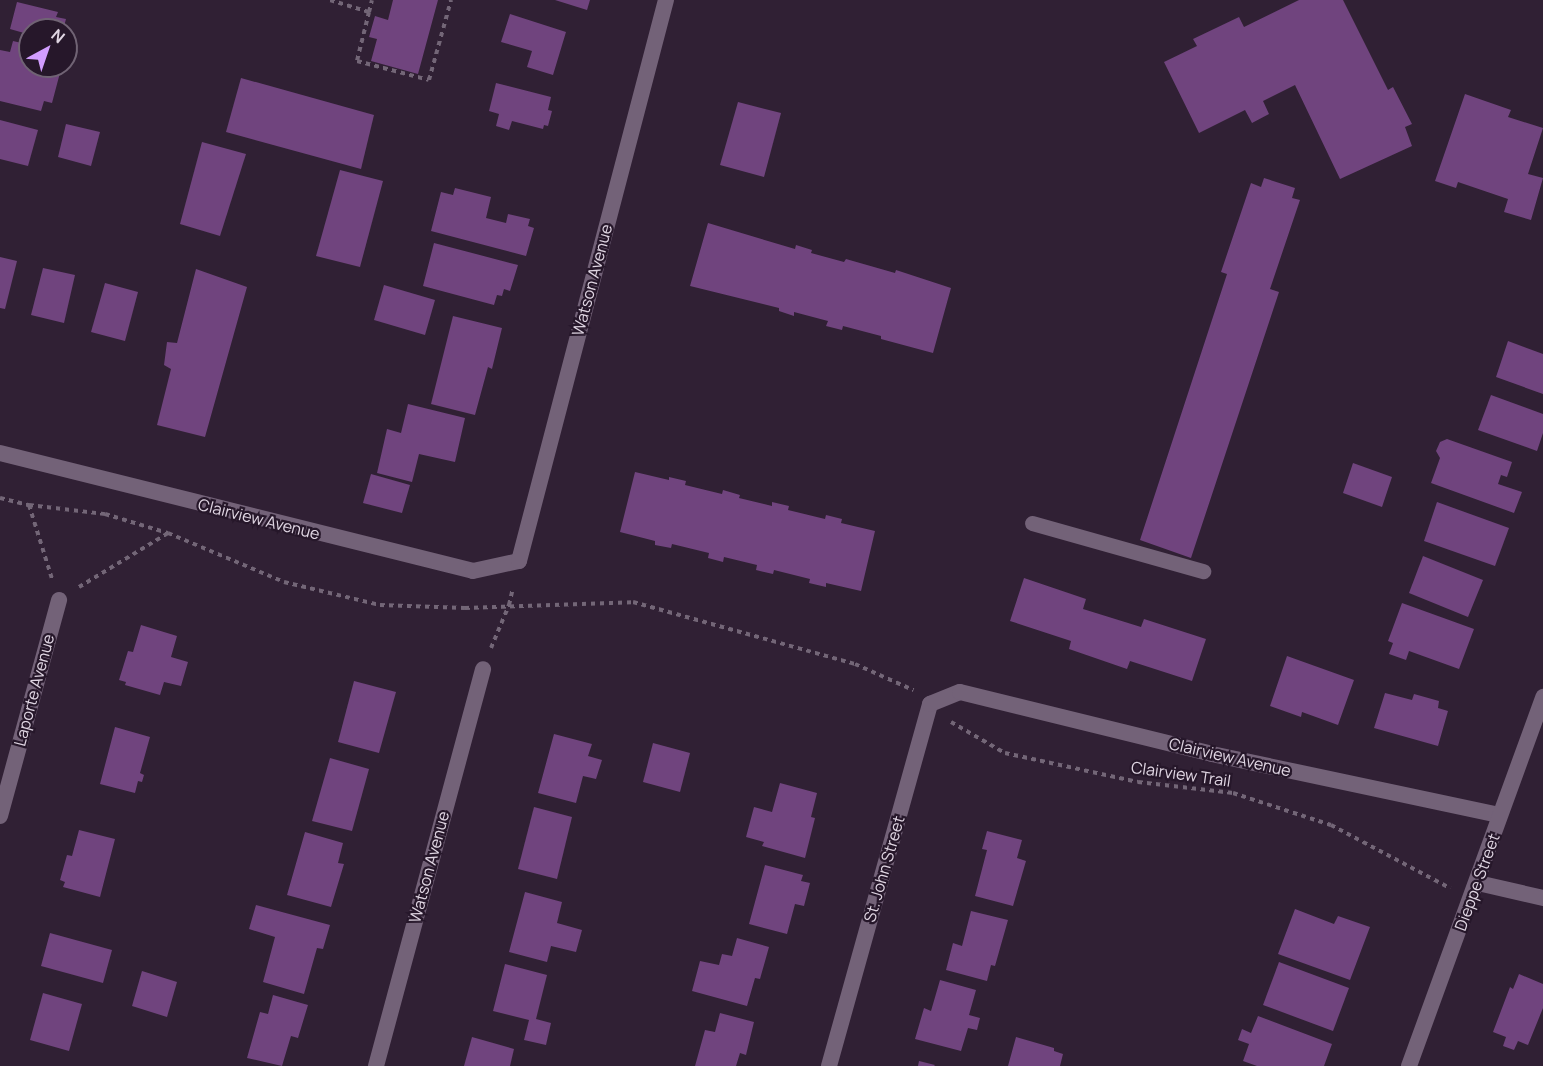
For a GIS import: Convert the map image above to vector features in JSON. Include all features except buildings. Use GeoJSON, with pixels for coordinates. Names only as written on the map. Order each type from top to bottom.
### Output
{"type":"FeatureCollection","features":[{"type":"Feature","properties":{"kind":"street","name":"Watson Avenue"},"geometry":{"type":"LineString","coordinates":[[519,561],[666,0]]}},
{"type":"Feature","properties":{"kind":"street","name":"Clairview Avenue"},"geometry":{"type":"LineString","coordinates":[[0,453],[472,571],[519,561]]}},
{"type":"Feature","properties":{"kind":"street","name":"Laporte Avenue"},"geometry":{"type":"LineString","coordinates":[[0,816],[59,600]]}},
{"type":"Feature","properties":{"kind":"street","name":"Watson Avenue"},"geometry":{"type":"LineString","coordinates":[[376,1066],[483,669]]}},
{"type":"Feature","properties":{"kind":"street","name":"Clairview Avenue"},"geometry":{"type":"LineString","coordinates":[[960,692],[1212,754],[1500,815]]}},
{"type":"Feature","properties":{"kind":"street","name":"St. John Street"},"geometry":{"type":"LineString","coordinates":[[829,1066],[930,704],[960,692]]}},
{"type":"Feature","properties":{"kind":"street","name":"Dieppe Street"},"geometry":{"type":"LineString","coordinates":[[1409,1066],[1478,883],[1543,697]]}},
{"type":"Feature","properties":{"kind":"street"},"geometry":{"type":"LineString","coordinates":[[1478,883],[1543,897]]}},
{"type":"Feature","properties":{"kind":"lane"},"geometry":{"type":"LineString","coordinates":[[1032,523],[1203,571]]}},
{"type":"Feature","properties":{"kind":"path"},"geometry":{"type":"LineString","coordinates":[[330,0],[369,12]]}},
{"type":"Feature","properties":{"kind":"path"},"geometry":{"type":"LineString","coordinates":[[372,0],[357,61],[429,80],[451,0]]}},
{"type":"Feature","properties":{"kind":"path"},"geometry":{"type":"LineString","coordinates":[[29,505],[59,600],[168,533]]}},
{"type":"Feature","properties":{"kind":"path"},"geometry":{"type":"LineString","coordinates":[[483,669],[509,606],[519,561]]}},
{"type":"Feature","properties":{"kind":"path","name":"Clairview Trail"},"geometry":{"type":"LineString","coordinates":[[957,728],[1005,753],[1138,782],[1233,793],[1332,825],[1452,889]]}}]}
